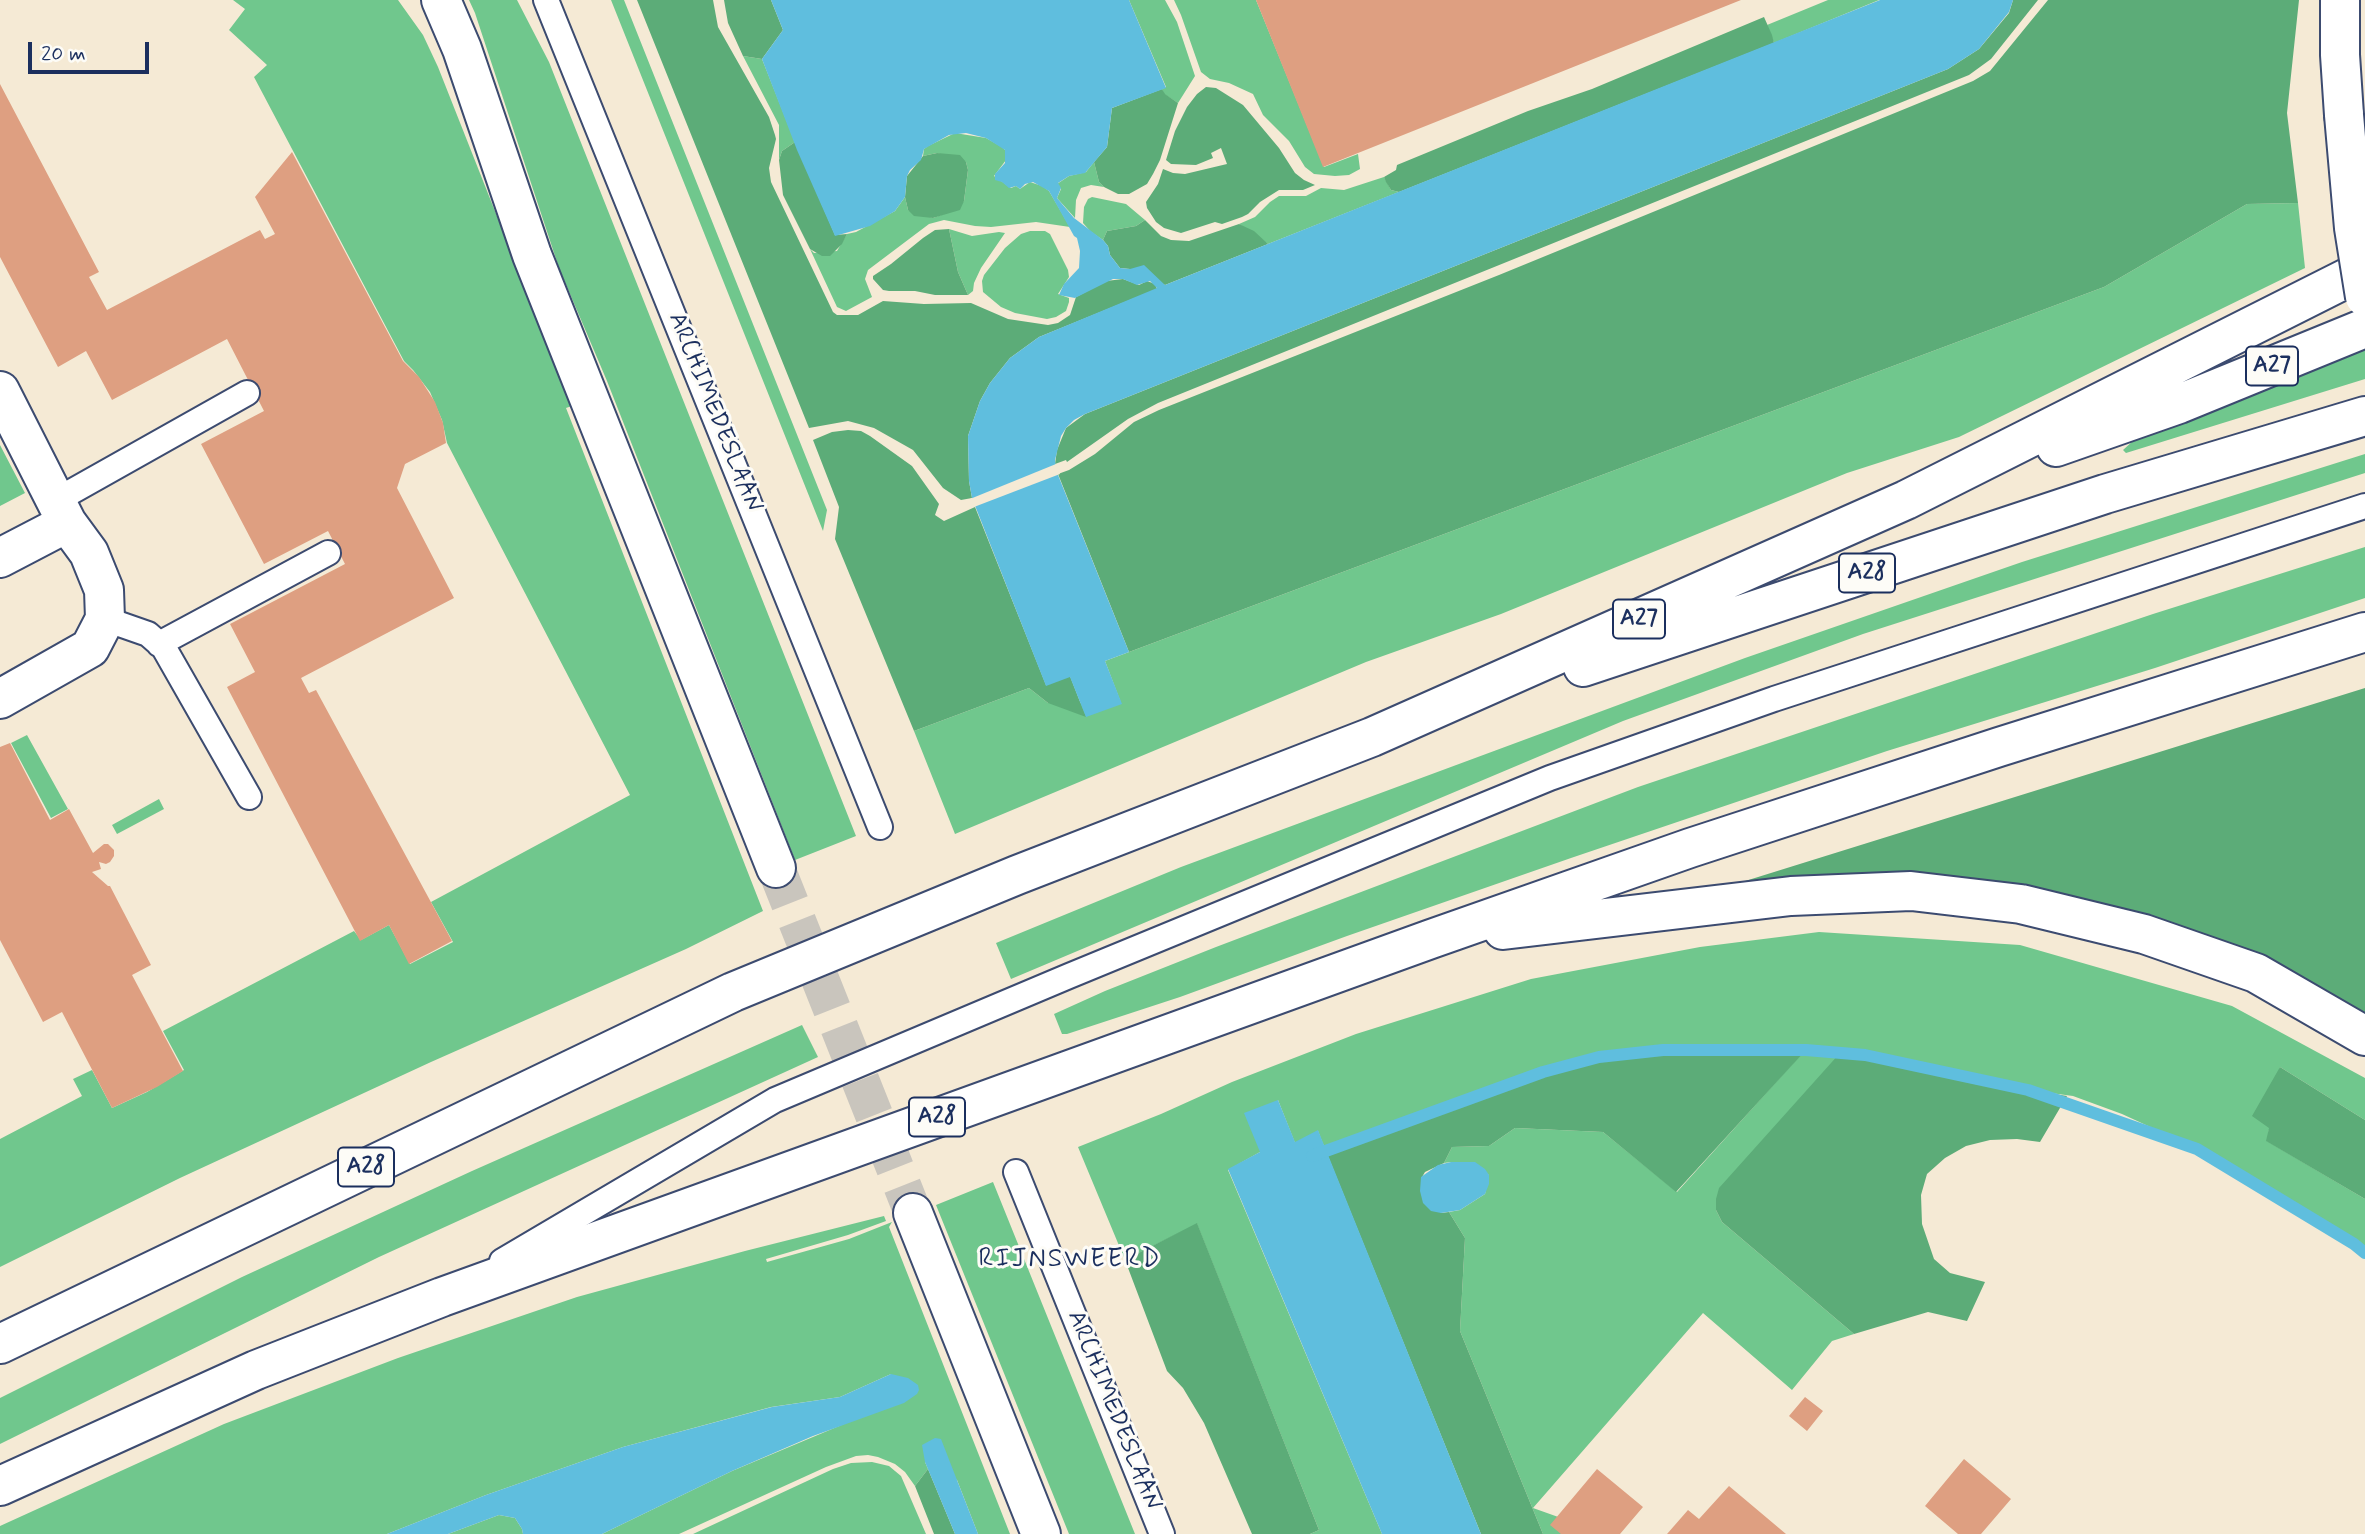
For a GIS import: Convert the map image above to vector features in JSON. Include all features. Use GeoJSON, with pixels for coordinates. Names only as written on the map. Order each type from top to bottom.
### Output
{"type":"FeatureCollection","features":[{"type":"Feature","properties":{"kind":"main road"},"geometry":{"type":"LineString","coordinates":[[418,0],[462,48]]}},
{"type":"Feature","properties":{"kind":"main road"},"geometry":{"type":"LineString","coordinates":[[441,0],[462,48],[532,255],[776,868]]}},
{"type":"Feature","properties":{"kind":"main road"},"geometry":{"type":"LineString","coordinates":[[2340,0],[2344,115],[2354,228],[2365,297]]}},
{"type":"Feature","properties":{"kind":"main road","name":"A27"},"geometry":{"type":"LineString","coordinates":[[1372,737],[1906,500],[2365,269]]}},
{"type":"Feature","properties":{"kind":"main road","name":"A27"},"geometry":{"type":"LineString","coordinates":[[1906,500],[2179,404],[2365,328]]}},
{"type":"Feature","properties":{"kind":"main road"},"geometry":{"type":"LineString","coordinates":[[0,391],[61,512],[89,553],[104,590],[105,619],[90,648],[0,699]]}},
{"type":"Feature","properties":{"kind":"main road","name":"A28"},"geometry":{"type":"LineString","coordinates":[[0,1344],[733,992],[1017,875],[1372,737],[2105,494],[2365,416]]}},
{"type":"Feature","properties":{"kind":"main road"},"geometry":{"type":"LineString","coordinates":[[0,558],[61,512]]}},
{"type":"Feature","properties":{"kind":"main road","name":"A28"},"geometry":{"type":"LineString","coordinates":[[0,1486],[256,1370],[442,1297],[1431,939],[1716,839],[2365,632]]}},
{"type":"Feature","properties":{"kind":"main road","name":"A28"},"geometry":{"type":"LineString","coordinates":[[1431,939],[1791,896],[1911,891],[2021,904],[2144,934],[2256,973],[2365,1036]]}},
{"type":"Feature","properties":{"kind":"main road"},"geometry":{"type":"LineString","coordinates":[[913,1213],[1041,1534]]}},
{"type":"Feature","properties":{"kind":"lane","name":"ARCHIMEDESLAAN"},"geometry":{"type":"LineString","coordinates":[[546,0],[880,827]]}},
{"type":"Feature","properties":{"kind":"lane"},"geometry":{"type":"LineString","coordinates":[[61,512],[247,393]]}},
{"type":"Feature","properties":{"kind":"lane","name":"A28"},"geometry":{"type":"LineString","coordinates":[[442,1297],[775,1100],[1550,778],[1774,698],[2365,506]]}},
{"type":"Feature","properties":{"kind":"lane"},"geometry":{"type":"LineString","coordinates":[[159,644],[328,553]]}},
{"type":"Feature","properties":{"kind":"lane"},"geometry":{"type":"LineString","coordinates":[[105,619],[148,634],[164,648],[249,797]]}},
{"type":"Feature","properties":{"kind":"lane","name":"ARCHIMEDESLAAN"},"geometry":{"type":"LineString","coordinates":[[1016,1172],[1163,1534]]}},
{"type":"Feature","properties":{"kind":"green space"},"geometry":{"type":"Polygon","coordinates":[[[233,0],[398,0],[423,35],[572,406],[566,408],[763,911],[686,949],[431,1062],[180,1178],[0,1267],[0,1139],[82,1096],[73,1079],[92,1070],[112,1108],[147,1092],[184,1070],[163,1031],[354,931],[361,940],[389,925],[410,964],[453,942],[431,902],[630,795],[447,443],[442,420],[430,392],[404,361],[254,77],[267,65],[229,30],[245,9],[233,0]]]}},
{"type":"Feature","properties":{"kind":"green space"},"geometry":{"type":"Polygon","coordinates":[[[469,0],[517,0],[549,62],[856,836],[795,860],[607,381],[559,268],[469,0]]]}},
{"type":"Feature","properties":{"kind":"green space"},"geometry":{"type":"Polygon","coordinates":[[[611,0],[624,0],[827,510],[823,531],[611,0]]]}},
{"type":"Feature","properties":{"kind":"green space"},"geometry":{"type":"Polygon","coordinates":[[[637,0],[713,0],[718,27],[769,117],[775,135],[769,168],[771,182],[833,312],[837,315],[858,315],[883,301],[971,303],[1008,319],[1048,325],[1058,323],[1070,315],[1076,297],[1106,281],[1123,279],[1139,285],[1147,281],[1155,284],[1157,289],[1039,337],[1010,358],[980,401],[968,436],[972,498],[961,500],[943,488],[913,450],[874,428],[848,421],[809,428],[637,0]]]}},
{"type":"Feature","properties":{"kind":"green space"},"geometry":{"type":"Polygon","coordinates":[[[724,0],[771,0],[783,30],[762,59],[743,56],[728,23],[724,0]]]}},
{"type":"Feature","properties":{"kind":"green space"},"geometry":{"type":"Polygon","coordinates":[[[1129,0],[1165,0],[1177,22],[1195,76],[1178,103],[1164,94],[1162,89],[1166,87],[1129,0]]]}},
{"type":"Feature","properties":{"kind":"green space"},"geometry":{"type":"Polygon","coordinates":[[[1174,0],[1256,0],[1324,167],[1358,154],[1360,169],[1349,175],[1335,176],[1314,174],[1305,167],[1289,141],[1263,115],[1253,94],[1229,83],[1210,79],[1201,72],[1174,0]]]}},
{"type":"Feature","properties":{"kind":"green space"},"geometry":{"type":"Polygon","coordinates":[[[1828,0],[1879,0],[1774,43],[1767,25],[1828,0]]]}},
{"type":"Feature","properties":{"kind":"green space"},"geometry":{"type":"Polygon","coordinates":[[[2013,0],[2038,0],[1991,59],[1969,75],[1158,403],[1128,419],[1067,462],[1066,460],[1055,464],[1057,450],[1066,428],[1085,414],[1948,69],[1979,49],[2009,13],[2013,0]]]}},
{"type":"Feature","properties":{"kind":"green space"},"geometry":{"type":"Polygon","coordinates":[[[2048,0],[2299,0],[2287,113],[2298,203],[2247,204],[2104,287],[1129,652],[1058,474],[1095,454],[1134,422],[1159,410],[1499,275],[1973,81],[1990,71],[2048,0]]]}},
{"type":"Feature","properties":{"kind":"green space"},"geometry":{"type":"Polygon","coordinates":[[[1764,17],[1774,43],[1399,192],[1391,190],[1386,182],[1384,177],[1396,170],[1397,165],[1528,111],[1592,89],[1764,17]]]}},
{"type":"Feature","properties":{"kind":"green space"},"geometry":{"type":"Polygon","coordinates":[[[743,56],[762,59],[795,142],[782,151],[779,160],[779,125],[743,56]]]}},
{"type":"Feature","properties":{"kind":"green space"},"geometry":{"type":"Polygon","coordinates":[[[1206,87],[1216,88],[1243,105],[1279,148],[1295,173],[1315,185],[1303,190],[1279,190],[1242,217],[1181,233],[1164,228],[1156,222],[1146,202],[1158,184],[1163,169],[1185,174],[1227,164],[1221,148],[1211,153],[1213,158],[1196,165],[1171,164],[1166,160],[1175,131],[1187,107],[1206,87]]]}},
{"type":"Feature","properties":{"kind":"green space"},"geometry":{"type":"Polygon","coordinates":[[[1162,89],[1178,103],[1153,174],[1147,184],[1129,194],[1118,194],[1104,187],[1099,182],[1094,162],[1107,147],[1112,108],[1162,89]]]}},
{"type":"Feature","properties":{"kind":"green space"},"geometry":{"type":"Polygon","coordinates":[[[955,133],[986,138],[1002,147],[1006,160],[994,176],[1011,188],[1016,186],[1020,189],[1030,182],[1042,186],[1049,191],[1070,227],[1036,222],[991,227],[944,220],[929,224],[868,270],[865,279],[872,297],[846,311],[837,307],[810,249],[814,253],[837,251],[847,234],[895,211],[905,197],[908,210],[933,218],[964,201],[968,170],[966,162],[937,153],[923,156],[924,149],[928,146],[955,133]]]}},
{"type":"Feature","properties":{"kind":"green space"},"geometry":{"type":"Polygon","coordinates":[[[795,142],[835,235],[847,234],[842,244],[830,256],[822,256],[810,249],[783,195],[779,160],[782,151],[795,142]]]}},
{"type":"Feature","properties":{"kind":"green space"},"geometry":{"type":"Polygon","coordinates":[[[937,153],[960,155],[966,162],[968,170],[964,201],[960,210],[933,218],[914,216],[908,210],[905,197],[907,176],[923,156],[937,153]]]}},
{"type":"Feature","properties":{"kind":"green space"},"geometry":{"type":"Polygon","coordinates":[[[1094,162],[1099,182],[1104,187],[1091,185],[1081,188],[1076,200],[1075,218],[1057,198],[1061,189],[1057,184],[1069,176],[1086,172],[1094,162]]]}},
{"type":"Feature","properties":{"kind":"green space"},"geometry":{"type":"Polygon","coordinates":[[[1384,177],[1391,190],[1399,192],[1268,244],[1239,224],[1255,217],[1279,196],[1306,196],[1321,188],[1344,190],[1384,177]]]}},
{"type":"Feature","properties":{"kind":"green space"},"geometry":{"type":"Polygon","coordinates":[[[1092,197],[1126,204],[1145,220],[1136,226],[1107,231],[1103,240],[1083,223],[1084,207],[1092,197]]]}},
{"type":"Feature","properties":{"kind":"green space"},"geometry":{"type":"Polygon","coordinates":[[[2298,203],[2305,268],[1959,437],[1847,473],[1501,614],[1366,662],[955,834],[914,731],[1029,688],[1048,703],[1121,703],[1105,661],[2104,287],[2247,204],[2298,203]]]}},
{"type":"Feature","properties":{"kind":"green space"},"geometry":{"type":"Polygon","coordinates":[[[1145,220],[1161,236],[1171,240],[1189,241],[1239,224],[1254,231],[1268,244],[1165,285],[1130,269],[1120,268],[1103,240],[1107,231],[1136,226],[1145,220]]]}},
{"type":"Feature","properties":{"kind":"green space"},"geometry":{"type":"Polygon","coordinates":[[[949,229],[972,236],[1005,233],[981,268],[973,291],[968,295],[958,272],[949,229]]]}},
{"type":"Feature","properties":{"kind":"green space"},"geometry":{"type":"Polygon","coordinates":[[[949,229],[958,272],[968,295],[883,290],[873,279],[873,276],[935,230],[949,229]]]}},
{"type":"Feature","properties":{"kind":"green space"},"geometry":{"type":"Polygon","coordinates":[[[1045,231],[1050,234],[1068,270],[1069,277],[1058,294],[1069,298],[1069,302],[1066,311],[1056,317],[1047,319],[1015,313],[1001,307],[983,292],[984,275],[1005,248],[1021,234],[1045,231]]]}},
{"type":"Feature","properties":{"kind":"green space"},"geometry":{"type":"Polygon","coordinates":[[[2365,345],[2365,379],[2126,453],[2123,450],[2134,440],[2365,345]]]}},
{"type":"Feature","properties":{"kind":"green space"},"geometry":{"type":"Polygon","coordinates":[[[861,431],[870,436],[912,466],[939,504],[935,515],[944,521],[975,507],[1046,685],[1070,676],[1086,717],[1048,703],[1029,688],[914,731],[835,539],[839,507],[813,440],[832,432],[861,431]]]}},
{"type":"Feature","properties":{"kind":"green space"},"geometry":{"type":"Polygon","coordinates":[[[0,445],[25,493],[0,506],[0,445]]]}},
{"type":"Feature","properties":{"kind":"green space"},"geometry":{"type":"Polygon","coordinates":[[[2365,454],[2365,473],[1863,634],[1623,721],[1011,979],[996,943],[1181,867],[1745,658],[2022,562],[2365,454]]]}},
{"type":"Feature","properties":{"kind":"green space"},"geometry":{"type":"Polygon","coordinates":[[[2365,547],[2365,598],[2155,668],[1887,751],[1067,1034],[1062,1034],[1054,1014],[1216,947],[1638,787],[2153,614],[2365,547]]]}},
{"type":"Feature","properties":{"kind":"green space"},"geometry":{"type":"Polygon","coordinates":[[[2365,688],[2365,1024],[2023,889],[1742,882],[2365,688]]]}},
{"type":"Feature","properties":{"kind":"green space"},"geometry":{"type":"Polygon","coordinates":[[[27,735],[68,809],[51,818],[11,743],[27,735]]]}},
{"type":"Feature","properties":{"kind":"green space"},"geometry":{"type":"Polygon","coordinates":[[[159,799],[164,809],[117,834],[112,825],[159,799]]]}},
{"type":"Feature","properties":{"kind":"green space"},"geometry":{"type":"Polygon","coordinates":[[[1819,932],[2020,945],[2232,1006],[2365,1078],[2365,1120],[2280,1067],[2267,1141],[2365,1199],[2365,1252],[2270,1190],[2198,1149],[2122,1114],[2073,1096],[2028,1090],[1938,1066],[1716,1210],[1722,1222],[1854,1334],[1832,1341],[1792,1390],[1703,1313],[1533,1508],[1606,1534],[1543,1534],[1460,1331],[1465,1238],[1449,1212],[1460,1210],[1485,1194],[1489,1175],[1451,1162],[1444,1163],[1452,1147],[1489,1146],[1515,1128],[1603,1132],[1677,1192],[1805,1050],[1781,1047],[1663,1050],[1599,1057],[1543,1072],[1325,1149],[1318,1131],[1295,1143],[1278,1100],[1260,1152],[1228,1170],[1382,1534],[1310,1534],[1319,1530],[1197,1224],[1125,1260],[1078,1147],[1232,1082],[1356,1034],[1531,979],[1700,947],[1819,932]]]}},
{"type":"Feature","properties":{"kind":"green space"},"geometry":{"type":"Polygon","coordinates":[[[802,1025],[818,1057],[379,1257],[0,1444],[0,1398],[242,1277],[472,1171],[802,1025]]]}},
{"type":"Feature","properties":{"kind":"green space"},"geometry":{"type":"Polygon","coordinates":[[[1781,1047],[1806,1050],[1676,1192],[1603,1132],[1515,1128],[1489,1146],[1452,1147],[1444,1163],[1425,1172],[1422,1177],[1441,1213],[1449,1212],[1465,1238],[1460,1331],[1543,1534],[1481,1534],[1325,1149],[1543,1072],[1599,1057],[1663,1050],[1781,1047]]]}},
{"type":"Feature","properties":{"kind":"green space"},"geometry":{"type":"Polygon","coordinates":[[[1840,1053],[1938,1066],[2028,1090],[2067,1096],[2040,1142],[1990,1140],[1966,1146],[1945,1158],[1927,1174],[1921,1195],[1922,1224],[1934,1259],[1950,1273],[1985,1282],[1967,1321],[1928,1312],[1854,1334],[1722,1222],[1716,1210],[1719,1188],[1840,1053]]]}},
{"type":"Feature","properties":{"kind":"green space"},"geometry":{"type":"Polygon","coordinates":[[[2280,1067],[2365,1120],[2365,1199],[2266,1141],[2269,1128],[2252,1116],[2280,1067]]]}},
{"type":"Feature","properties":{"kind":"green space"},"geometry":{"type":"Polygon","coordinates":[[[993,1182],[1135,1534],[1069,1534],[936,1205],[993,1182]]]}},
{"type":"Feature","properties":{"kind":"green space"},"geometry":{"type":"Polygon","coordinates":[[[884,1216],[886,1221],[766,1259],[767,1262],[849,1239],[892,1222],[889,1227],[1010,1534],[978,1534],[957,1480],[925,1462],[928,1469],[915,1486],[895,1464],[868,1455],[856,1456],[826,1467],[679,1534],[602,1534],[732,1471],[851,1421],[891,1374],[840,1397],[771,1407],[623,1447],[486,1495],[387,1534],[0,1534],[0,1526],[224,1424],[398,1358],[577,1297],[884,1216]]]}},
{"type":"Feature","properties":{"kind":"green space"},"geometry":{"type":"Polygon","coordinates":[[[1197,1223],[1319,1530],[1310,1534],[1252,1534],[1204,1423],[1183,1388],[1167,1371],[1125,1260],[1197,1223]]]}},
{"type":"Feature","properties":{"kind":"green space"},"geometry":{"type":"Polygon","coordinates":[[[872,1462],[889,1466],[901,1476],[926,1534],[693,1534],[833,1469],[851,1463],[872,1462]]]}},
{"type":"Feature","properties":{"kind":"green space"},"geometry":{"type":"Polygon","coordinates":[[[928,1469],[955,1534],[934,1534],[915,1486],[928,1469]]]}},
{"type":"Feature","properties":{"kind":"green space"},"geometry":{"type":"Polygon","coordinates":[[[499,1515],[515,1518],[523,1534],[448,1534],[499,1515]]]}},
{"type":"Feature","properties":{"kind":"water"},"geometry":{"type":"Polygon","coordinates":[[[771,0],[1129,0],[1166,88],[1112,108],[1107,147],[1085,173],[1069,176],[1058,183],[1061,188],[1057,198],[1074,218],[1103,240],[1120,268],[1130,269],[1144,265],[1165,285],[1880,0],[2013,0],[2009,12],[1979,49],[1948,69],[1074,420],[1061,436],[1055,460],[1056,470],[1129,652],[1105,661],[1122,704],[1086,717],[1070,677],[1046,686],[972,498],[968,436],[980,401],[1010,358],[1039,337],[1157,288],[1150,281],[1137,285],[1123,279],[1113,279],[1075,298],[1059,295],[1064,284],[1079,268],[1080,251],[1077,238],[1049,191],[1033,182],[1020,189],[1016,186],[1009,188],[995,180],[995,174],[1005,163],[1005,150],[986,138],[966,133],[949,135],[924,149],[921,160],[907,176],[905,197],[895,211],[870,226],[835,236],[797,150],[762,59],[783,30],[771,0]]]}},
{"type":"Feature","properties":{"kind":"water"},"geometry":{"type":"Polygon","coordinates":[[[1278,1100],[1295,1142],[1318,1130],[1481,1534],[1382,1534],[1228,1169],[1260,1152],[1244,1113],[1278,1100]]]}},
{"type":"Feature","properties":{"kind":"water"},"geometry":{"type":"Polygon","coordinates":[[[1475,1162],[1485,1169],[1489,1175],[1489,1184],[1485,1194],[1460,1210],[1441,1213],[1431,1211],[1423,1203],[1421,1177],[1438,1165],[1475,1162]]]}},
{"type":"Feature","properties":{"kind":"water"},"geometry":{"type":"Polygon","coordinates":[[[891,1374],[908,1378],[918,1385],[917,1394],[904,1403],[813,1436],[732,1471],[602,1534],[523,1534],[515,1518],[499,1515],[448,1534],[387,1534],[486,1495],[623,1447],[772,1407],[840,1397],[891,1374]]]}},
{"type":"Feature","properties":{"kind":"water"},"geometry":{"type":"Polygon","coordinates":[[[935,1438],[941,1439],[978,1534],[955,1534],[925,1462],[922,1445],[935,1438]]]}},
{"type":"Feature","properties":{"kind":"pier"},"geometry":{"type":"Polygon","coordinates":[[[1056,464],[1060,474],[974,507],[970,499],[1056,464]]]}},
{"type":"Feature","properties":{"kind":"building"},"geometry":{"type":"Polygon","coordinates":[[[1256,0],[1741,0],[1323,167],[1256,0]]]}},
{"type":"Feature","properties":{"kind":"building"},"geometry":{"type":"Polygon","coordinates":[[[0,84],[99,272],[89,277],[107,310],[260,230],[265,239],[275,234],[255,197],[292,152],[403,361],[419,377],[435,402],[443,423],[446,443],[405,464],[397,488],[454,598],[301,678],[309,693],[316,690],[452,941],[409,964],[389,925],[360,941],[227,687],[255,672],[230,624],[345,564],[328,531],[264,564],[201,444],[264,411],[227,339],[112,400],[86,351],[58,367],[0,257],[0,84]]]}},
{"type":"Feature","properties":{"kind":"building"},"geometry":{"type":"Polygon","coordinates":[[[10,743],[50,820],[69,809],[93,853],[104,844],[114,850],[110,862],[99,862],[101,869],[92,872],[110,886],[151,965],[132,975],[183,1071],[157,1087],[112,1108],[62,1012],[43,1022],[0,940],[0,747],[10,743]]]}},
{"type":"Feature","properties":{"kind":"building"},"geometry":{"type":"Polygon","coordinates":[[[1805,1397],[1823,1411],[1807,1431],[1789,1416],[1805,1397]]]}},
{"type":"Feature","properties":{"kind":"building"},"geometry":{"type":"Polygon","coordinates":[[[1964,1459],[2011,1499],[1981,1534],[1958,1534],[1925,1506],[1964,1459]]]}},
{"type":"Feature","properties":{"kind":"building"},"geometry":{"type":"Polygon","coordinates":[[[1597,1469],[1643,1507],[1620,1534],[1561,1534],[1550,1525],[1597,1469]]]}},
{"type":"Feature","properties":{"kind":"building"},"geometry":{"type":"Polygon","coordinates":[[[1729,1486],[1786,1534],[1667,1534],[1688,1510],[1699,1519],[1729,1486]]]}},
{"type":"Feature","properties":{"kind":"waterway"},"geometry":{"type":"LineString","coordinates":[[1312,1156],[1543,1072],[1599,1057],[1663,1050],[1806,1050],[1865,1055],[2028,1090],[2197,1149],[2365,1253]]}},
{"type":"Feature","properties":{"kind":"tunnel"},"geometry":{"type":"LineString","coordinates":[[776,868],[913,1213]]}},
{"type":"Feature","properties":{"kind":"district","name":"RIJNSWEERD"},"geometry":{"type":"Point","coordinates":[1070,1261]}}]}
